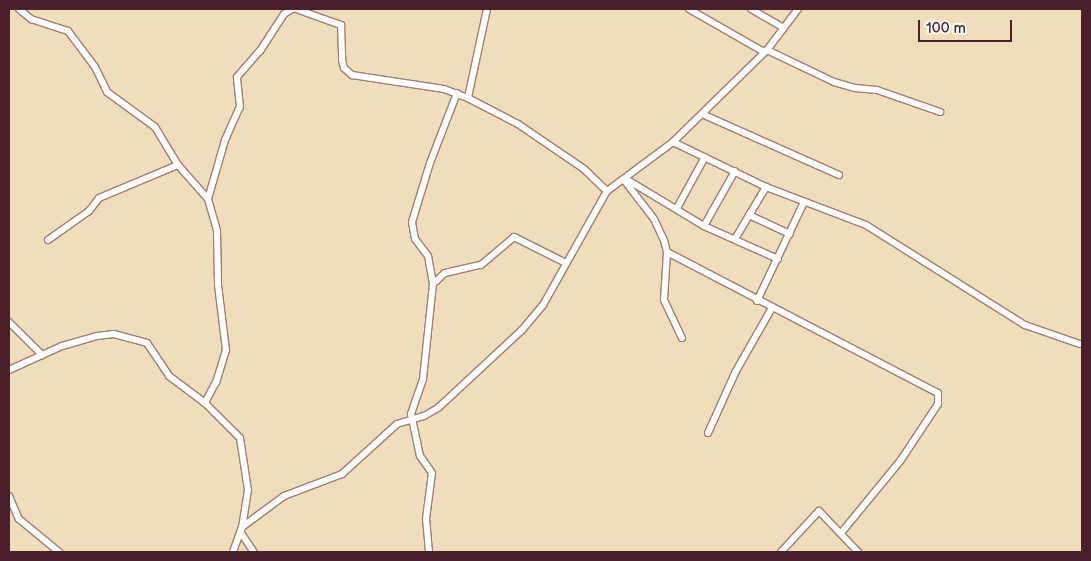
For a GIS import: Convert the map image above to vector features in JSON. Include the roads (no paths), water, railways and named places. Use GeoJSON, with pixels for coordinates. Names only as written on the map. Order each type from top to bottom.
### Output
{"type":"FeatureCollection","features":[{"type":"Feature","properties":{"kind":"street"},"geometry":{"type":"LineString","coordinates":[[19,9],[31,19],[68,31],[95,67],[106,92],[154,127],[178,165],[208,199],[217,231],[218,285],[226,350],[216,382],[206,403]]}},
{"type":"Feature","properties":{"kind":"street"},"geometry":{"type":"LineString","coordinates":[[208,199],[225,140],[240,107],[237,77],[260,51],[280,18],[292,9]]}},
{"type":"Feature","properties":{"kind":"street"},"geometry":{"type":"LineString","coordinates":[[296,9],[341,25],[342,60],[344,68],[352,75],[457,93],[468,98],[518,124],[584,170],[606,191]]}},
{"type":"Feature","properties":{"kind":"street"},"geometry":{"type":"LineString","coordinates":[[468,98],[487,9]]}},
{"type":"Feature","properties":{"kind":"street"},"geometry":{"type":"LineString","coordinates":[[689,9],[766,51],[834,82],[855,88],[877,90],[940,112]]}},
{"type":"Feature","properties":{"kind":"street"},"geometry":{"type":"LineString","coordinates":[[752,9],[784,28]]}},
{"type":"Feature","properties":{"kind":"street"},"geometry":{"type":"LineString","coordinates":[[242,530],[284,496],[342,474],[397,424],[413,420],[438,408],[522,330],[543,305],[606,191],[625,179],[673,142],[766,51],[798,9]]}},
{"type":"Feature","properties":{"kind":"street"},"geometry":{"type":"LineString","coordinates":[[429,552],[426,520],[432,473],[420,456],[412,410],[423,379],[433,284],[428,256],[415,239],[412,222],[430,163],[457,93]]}},
{"type":"Feature","properties":{"kind":"street"},"geometry":{"type":"LineString","coordinates":[[702,114],[839,174]]}},
{"type":"Feature","properties":{"kind":"street"},"geometry":{"type":"LineString","coordinates":[[673,142],[766,187],[866,225],[1026,325],[1080,344]]}},
{"type":"Feature","properties":{"kind":"street"},"geometry":{"type":"LineString","coordinates":[[677,208],[705,157]]}},
{"type":"Feature","properties":{"kind":"street"},"geometry":{"type":"LineString","coordinates":[[48,240],[89,211],[99,198],[178,165]]}},
{"type":"Feature","properties":{"kind":"street"},"geometry":{"type":"LineString","coordinates":[[704,226],[735,171]]}},
{"type":"Feature","properties":{"kind":"street"},"geometry":{"type":"LineString","coordinates":[[625,179],[677,208],[704,226],[778,259]]}},
{"type":"Feature","properties":{"kind":"street"},"geometry":{"type":"LineString","coordinates":[[625,179],[654,219],[667,252],[664,300],[682,338]]}},
{"type":"Feature","properties":{"kind":"street"},"geometry":{"type":"LineString","coordinates":[[735,239],[766,187]]}},
{"type":"Feature","properties":{"kind":"street"},"geometry":{"type":"LineString","coordinates":[[757,301],[804,202]]}},
{"type":"Feature","properties":{"kind":"street"},"geometry":{"type":"LineString","coordinates":[[749,215],[790,234]]}},
{"type":"Feature","properties":{"kind":"street"},"geometry":{"type":"LineString","coordinates":[[433,284],[445,273],[480,265],[514,237],[566,263]]}},
{"type":"Feature","properties":{"kind":"street"},"geometry":{"type":"LineString","coordinates":[[667,252],[757,301],[938,393],[938,404],[901,460],[840,533]]}},
{"type":"Feature","properties":{"kind":"street"},"geometry":{"type":"LineString","coordinates":[[708,433],[736,371],[772,308]]}},
{"type":"Feature","properties":{"kind":"street"},"geometry":{"type":"LineString","coordinates":[[9,322],[42,355]]}},
{"type":"Feature","properties":{"kind":"street"},"geometry":{"type":"LineString","coordinates":[[9,370],[42,355],[97,336],[114,334],[147,343],[169,376],[206,403],[240,438],[244,452],[248,490],[242,530],[233,552]]}},
{"type":"Feature","properties":{"kind":"street"},"geometry":{"type":"LineString","coordinates":[[9,496],[19,519],[59,552]]}},
{"type":"Feature","properties":{"kind":"street"},"geometry":{"type":"LineString","coordinates":[[781,552],[819,511],[858,552]]}},
{"type":"Feature","properties":{"kind":"street"},"geometry":{"type":"LineString","coordinates":[[242,530],[254,552]]}}]}
